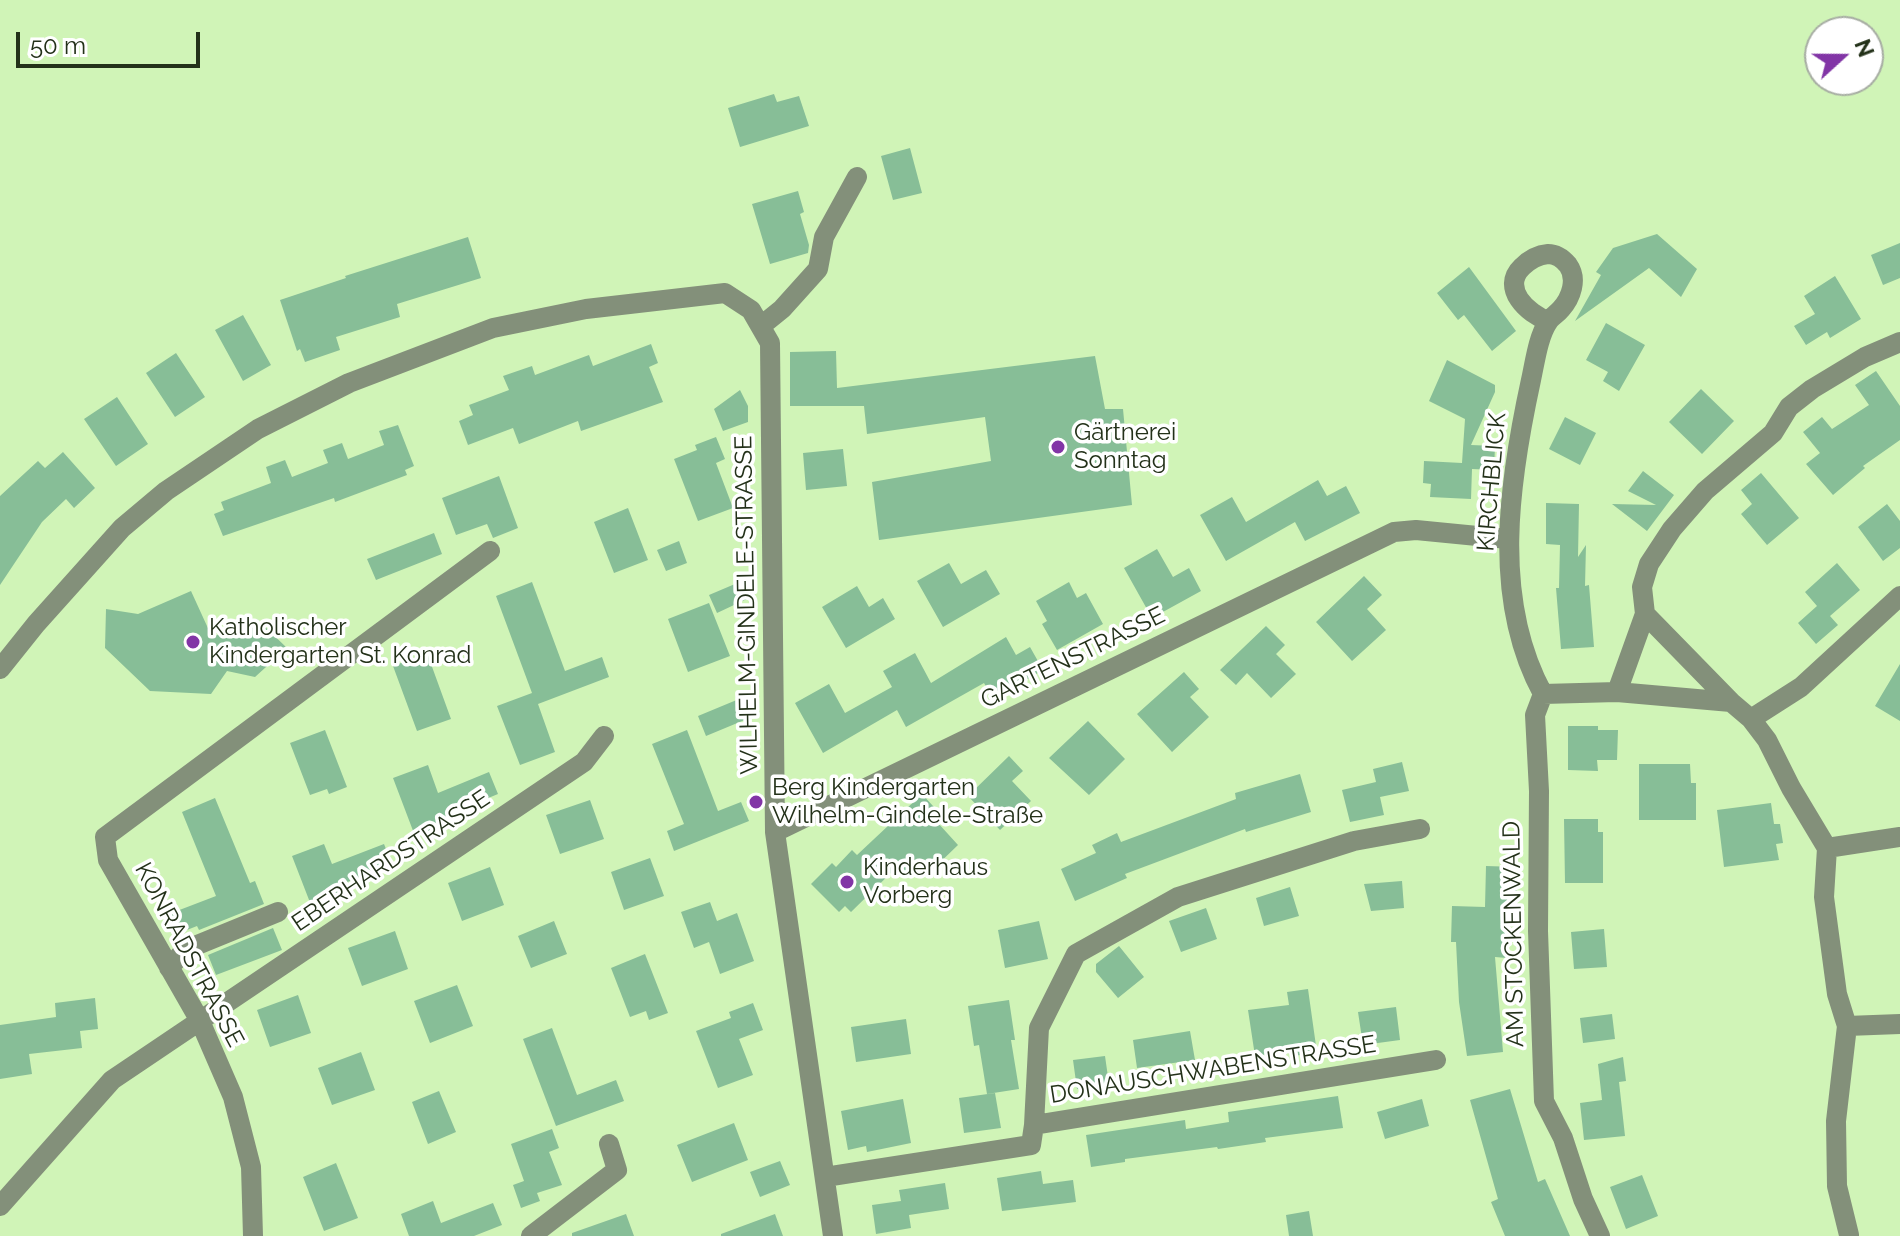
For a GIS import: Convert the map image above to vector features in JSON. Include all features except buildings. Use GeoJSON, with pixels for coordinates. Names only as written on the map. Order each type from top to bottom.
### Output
{"type":"FeatureCollection","features":[{"type":"Feature","properties":{"kind":"street"},"geometry":{"type":"LineString","coordinates":[[0,669],[122,528],[166,491],[258,429],[349,383],[493,328],[586,309],[725,293],[756,318],[782,309],[818,269],[824,237],[857,177]]}},
{"type":"Feature","properties":{"kind":"street","name":"WILHELM-GINDELE-STRASSE"},"geometry":{"type":"LineString","coordinates":[[756,318],[770,343],[775,832],[833,1236]]}},
{"type":"Feature","properties":{"kind":"street","name":"KIRCHBLICK"},"geometry":{"type":"LineString","coordinates":[[1543,694],[1523,645],[1515,611],[1508,539],[1519,436],[1535,362],[1548,321]]}},
{"type":"Feature","properties":{"kind":"street"},"geometry":{"type":"LineString","coordinates":[[1617,692],[1645,614],[1642,587],[1649,564],[1672,529],[1705,491],[1773,433],[1789,407],[1865,357],[1900,342]]}},
{"type":"Feature","properties":{"kind":"street","name":"GARTENSTRASSE"},"geometry":{"type":"LineString","coordinates":[[775,832],[1394,532],[1416,530],[1508,539]]}},
{"type":"Feature","properties":{"kind":"street","name":"KONRADSTRASSE"},"geometry":{"type":"LineString","coordinates":[[253,1236],[251,1167],[233,1097],[200,1021],[108,860],[105,837],[490,551]]}},
{"type":"Feature","properties":{"kind":"street"},"geometry":{"type":"LineString","coordinates":[[1751,719],[1801,687],[1900,596]]}},
{"type":"Feature","properties":{"kind":"street"},"geometry":{"type":"LineString","coordinates":[[1645,614],[1751,719],[1767,740],[1827,848],[1824,897],[1837,994],[1847,1026],[1836,1121],[1836,1173],[1849,1236]]}},
{"type":"Feature","properties":{"kind":"street"},"geometry":{"type":"LineString","coordinates":[[1543,694],[1617,692],[1731,702]]}},
{"type":"Feature","properties":{"kind":"street","name":"AM STOCKENWALD"},"geometry":{"type":"LineString","coordinates":[[1543,694],[1535,715],[1544,1101],[1563,1138],[1583,1199],[1600,1236]]}},
{"type":"Feature","properties":{"kind":"street","name":"EBERHARDSTRASSE"},"geometry":{"type":"LineString","coordinates":[[0,1206],[112,1080],[584,762],[604,736]]}},
{"type":"Feature","properties":{"kind":"street"},"geometry":{"type":"LineString","coordinates":[[1034,1125],[1039,1028],[1076,954],[1178,897],[1354,841],[1420,829]]}},
{"type":"Feature","properties":{"kind":"street"},"geometry":{"type":"LineString","coordinates":[[1827,848],[1900,837]]}},
{"type":"Feature","properties":{"kind":"street"},"geometry":{"type":"LineString","coordinates":[[169,968],[185,950],[278,912]]}},
{"type":"Feature","properties":{"kind":"street"},"geometry":{"type":"LineString","coordinates":[[1847,1026],[1900,1024]]}},
{"type":"Feature","properties":{"kind":"street","name":"DONAUSCHWABENSTRASSE"},"geometry":{"type":"LineString","coordinates":[[825,1177],[1031,1145],[1034,1125],[1436,1060]]}},
{"type":"Feature","properties":{"kind":"street"},"geometry":{"type":"LineString","coordinates":[[531,1236],[617,1170],[609,1144]]}},
{"type":"Feature","properties":{"kind":"place","name":"Gärtnerei Sonntag"},"geometry":{"type":"Point","coordinates":[1058,447]}},
{"type":"Feature","properties":{"kind":"place","name":"Katholischer Kindergarten St. Konrad"},"geometry":{"type":"Point","coordinates":[193,642]}},
{"type":"Feature","properties":{"kind":"place","name":"Berg Kindergarten Wilhelm-Gindele-Straße"},"geometry":{"type":"Point","coordinates":[756,802]}},
{"type":"Feature","properties":{"kind":"place","name":"Kinderhaus Vorberg"},"geometry":{"type":"Point","coordinates":[847,882]}}]}
